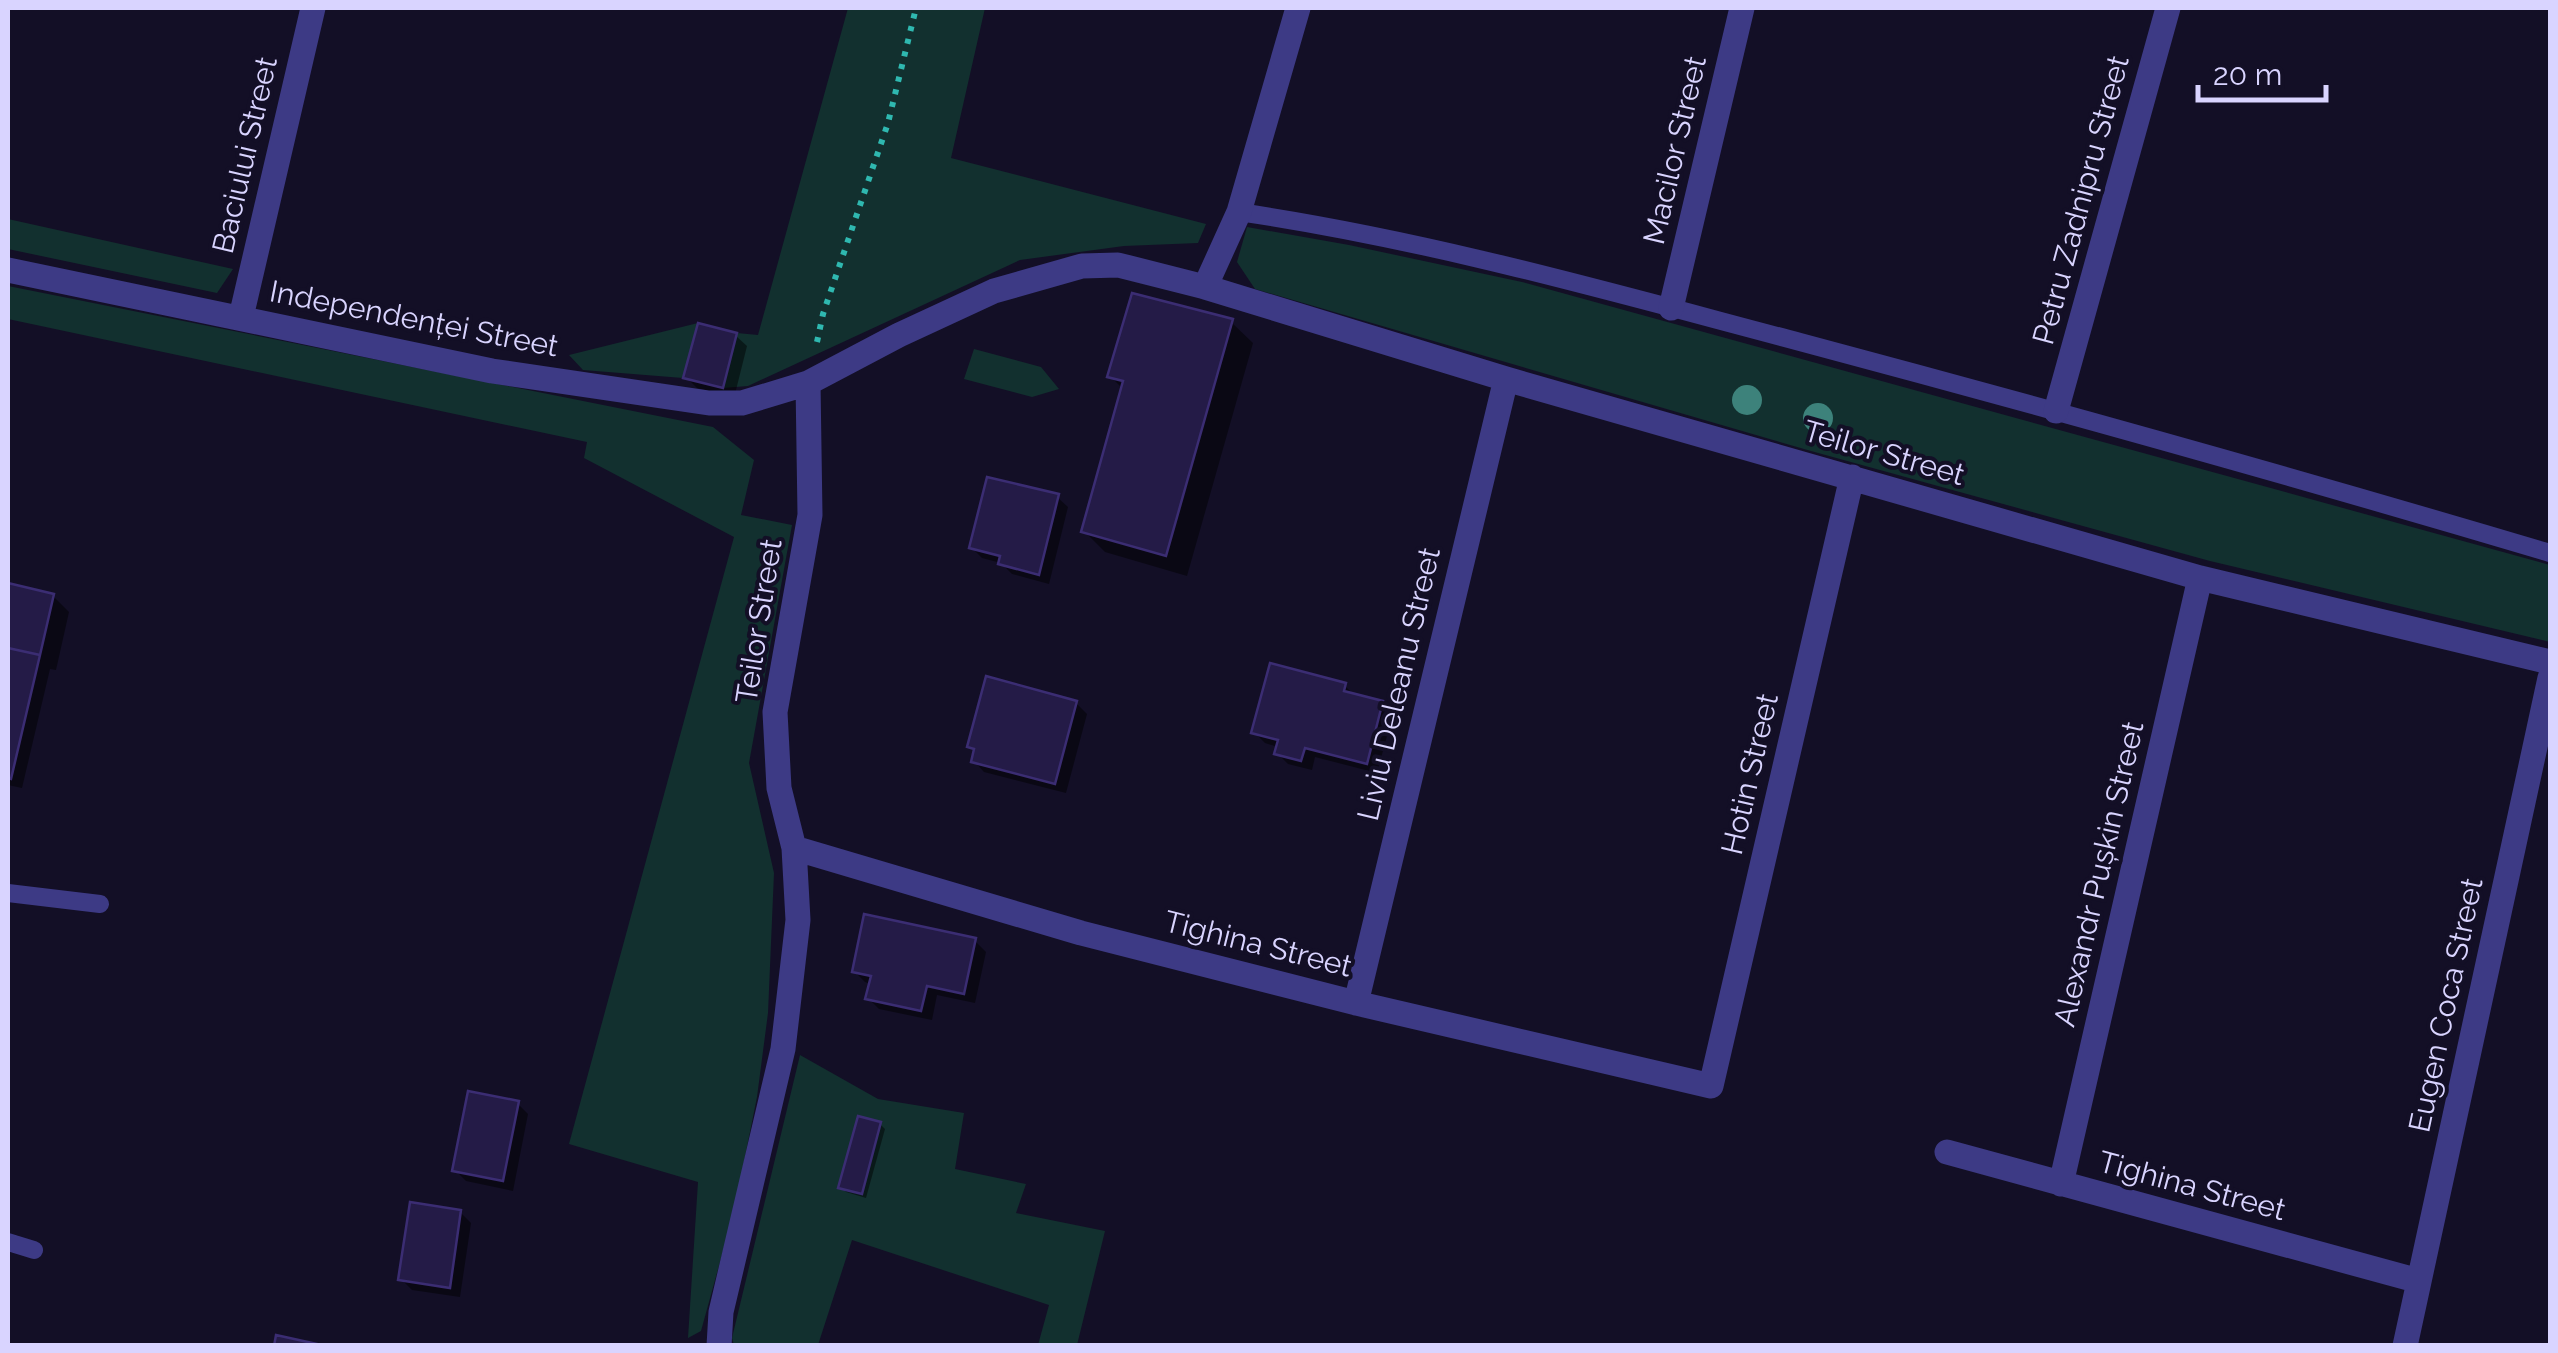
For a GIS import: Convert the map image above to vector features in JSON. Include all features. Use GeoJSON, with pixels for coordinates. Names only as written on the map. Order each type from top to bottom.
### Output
{"type":"FeatureCollection","features":[{"type":"Feature","properties":{"kind":"street","name":"Baciului Street"},"geometry":{"type":"LineString","coordinates":[[240,318],[313,8]]}},
{"type":"Feature","properties":{"kind":"street"},"geometry":{"type":"LineString","coordinates":[[1205,287],[1240,212],[1298,8]]}},
{"type":"Feature","properties":{"kind":"street","name":"Macilor Street"},"geometry":{"type":"LineString","coordinates":[[1671,308],[1742,8]]}},
{"type":"Feature","properties":{"kind":"street","name":"Petru Zadnipru Street"},"geometry":{"type":"LineString","coordinates":[[2056,411],[2168,8]]}},
{"type":"Feature","properties":{"kind":"street","name":"Teilor Street"},"geometry":{"type":"LineString","coordinates":[[719,1346],[721,1312],[784,1049],[798,920],[794,848],[779,788],[775,712],[810,515],[808,383],[898,335],[994,291],[1082,266],[1118,265],[1205,287],[1506,380],[2200,578],[2550,662]]}},
{"type":"Feature","properties":{"kind":"street","name":"Independenței Street"},"geometry":{"type":"LineString","coordinates":[[8,270],[492,370],[709,404],[742,403],[808,383]]}},
{"type":"Feature","properties":{"kind":"street","name":"Liviu Deleanu Street"},"geometry":{"type":"LineString","coordinates":[[1356,1003],[1506,380]]}},
{"type":"Feature","properties":{"kind":"street","name":"Hotin Street"},"geometry":{"type":"LineString","coordinates":[[1712,1086],[1852,477]]}},
{"type":"Feature","properties":{"kind":"street","name":"Alexandr Pușkin Street"},"geometry":{"type":"LineString","coordinates":[[2061,1184],[2200,578]]}},
{"type":"Feature","properties":{"kind":"street","name":"Eugen Coca Street"},"geometry":{"type":"LineString","coordinates":[[2406,1346],[2550,678]]}},
{"type":"Feature","properties":{"kind":"street","name":"Tighina Street"},"geometry":{"type":"LineString","coordinates":[[794,848],[1081,934],[1712,1086]]}},
{"type":"Feature","properties":{"kind":"street","name":"Tighina Street"},"geometry":{"type":"LineString","coordinates":[[1948,1152],[2419,1281]]}},
{"type":"Feature","properties":{"kind":"lane"},"geometry":{"type":"LineString","coordinates":[[1240,212],[1329,226],[1479,258],[2056,411],[2550,553]]}},
{"type":"Feature","properties":{"kind":"lane"},"geometry":{"type":"LineString","coordinates":[[8,892],[100,904]]}},
{"type":"Feature","properties":{"kind":"lane"},"geometry":{"type":"LineString","coordinates":[[8,1242],[34,1250]]}},
{"type":"Feature","properties":{"kind":"path"},"geometry":{"type":"LineString","coordinates":[[808,383],[822,314],[888,123],[916,8]]}},
{"type":"Feature","properties":{"kind":"green space"},"geometry":{"type":"Polygon","coordinates":[[[848,8],[985,8],[951,158],[1206,224],[1198,243],[1124,246],[1020,260],[748,386],[723,388],[737,333],[758,335],[848,8]]]}},
{"type":"Feature","properties":{"kind":"green space"},"geometry":{"type":"Polygon","coordinates":[[[8,219],[233,269],[217,293],[8,249],[8,219]]]}},
{"type":"Feature","properties":{"kind":"green space"},"geometry":{"type":"Polygon","coordinates":[[[1247,227],[1522,282],[2550,565],[2550,642],[2210,561],[1811,451],[1255,289],[1237,262],[1247,227]]]}},
{"type":"Feature","properties":{"kind":"green space"},"geometry":{"type":"Polygon","coordinates":[[[8,286],[713,427],[754,460],[741,515],[792,525],[749,763],[774,873],[768,1013],[757,1097],[734,1211],[701,1331],[688,1338],[698,1182],[569,1144],[734,537],[584,458],[587,442],[8,319],[8,286]]]}},
{"type":"Feature","properties":{"kind":"green space"},"geometry":{"type":"Polygon","coordinates":[[[698,323],[683,378],[583,370],[569,355],[698,323]]]}},
{"type":"Feature","properties":{"kind":"green space"},"geometry":{"type":"Polygon","coordinates":[[[974,349],[1041,367],[1059,389],[1032,397],[964,379],[974,349]]]}},
{"type":"Feature","properties":{"kind":"green space"},"geometry":{"type":"Polygon","coordinates":[[[800,1055],[878,1099],[964,1113],[955,1169],[1026,1184],[1016,1213],[1105,1231],[1077,1345],[1038,1345],[1049,1305],[852,1240],[818,1345],[734,1345],[732,1338],[800,1055]]]}},
{"type":"Feature","properties":{"kind":"building"},"geometry":{"type":"Polygon","coordinates":[[[1132,293],[1233,319],[1166,556],[1081,532],[1123,381],[1107,377],[1132,293]]]}},
{"type":"Feature","properties":{"kind":"building"},"geometry":{"type":"Polygon","coordinates":[[[698,323],[737,333],[723,388],[683,378],[698,323]]]}},
{"type":"Feature","properties":{"kind":"building"},"geometry":{"type":"Polygon","coordinates":[[[987,477],[1059,494],[1039,575],[998,564],[1000,556],[969,548],[987,477]]]}},
{"type":"Feature","properties":{"kind":"building"},"geometry":{"type":"Polygon","coordinates":[[[8,583],[54,594],[40,655],[8,648],[8,583]]]}},
{"type":"Feature","properties":{"kind":"building"},"geometry":{"type":"Polygon","coordinates":[[[8,648],[40,655],[11,779],[8,778],[8,648]]]}},
{"type":"Feature","properties":{"kind":"building"},"geometry":{"type":"Polygon","coordinates":[[[1270,663],[1346,683],[1344,691],[1383,701],[1367,764],[1305,748],[1301,761],[1274,754],[1278,740],[1251,733],[1270,663]]]}},
{"type":"Feature","properties":{"kind":"building"},"geometry":{"type":"Polygon","coordinates":[[[986,676],[1077,701],[1055,784],[971,762],[974,749],[967,747],[986,676]]]}},
{"type":"Feature","properties":{"kind":"building"},"geometry":{"type":"Polygon","coordinates":[[[864,914],[976,938],[964,994],[927,986],[921,1011],[865,999],[871,976],[852,972],[864,914]]]}},
{"type":"Feature","properties":{"kind":"building"},"geometry":{"type":"Polygon","coordinates":[[[468,1091],[519,1101],[503,1181],[452,1171],[468,1091]]]}},
{"type":"Feature","properties":{"kind":"building"},"geometry":{"type":"Polygon","coordinates":[[[858,1116],[881,1122],[862,1194],[838,1188],[858,1116]]]}},
{"type":"Feature","properties":{"kind":"building"},"geometry":{"type":"Polygon","coordinates":[[[410,1202],[461,1210],[450,1288],[398,1280],[410,1202]]]}},
{"type":"Feature","properties":{"kind":"building"},"geometry":{"type":"Polygon","coordinates":[[[276,1335],[326,1346],[274,1346],[276,1335]]]}}]}
